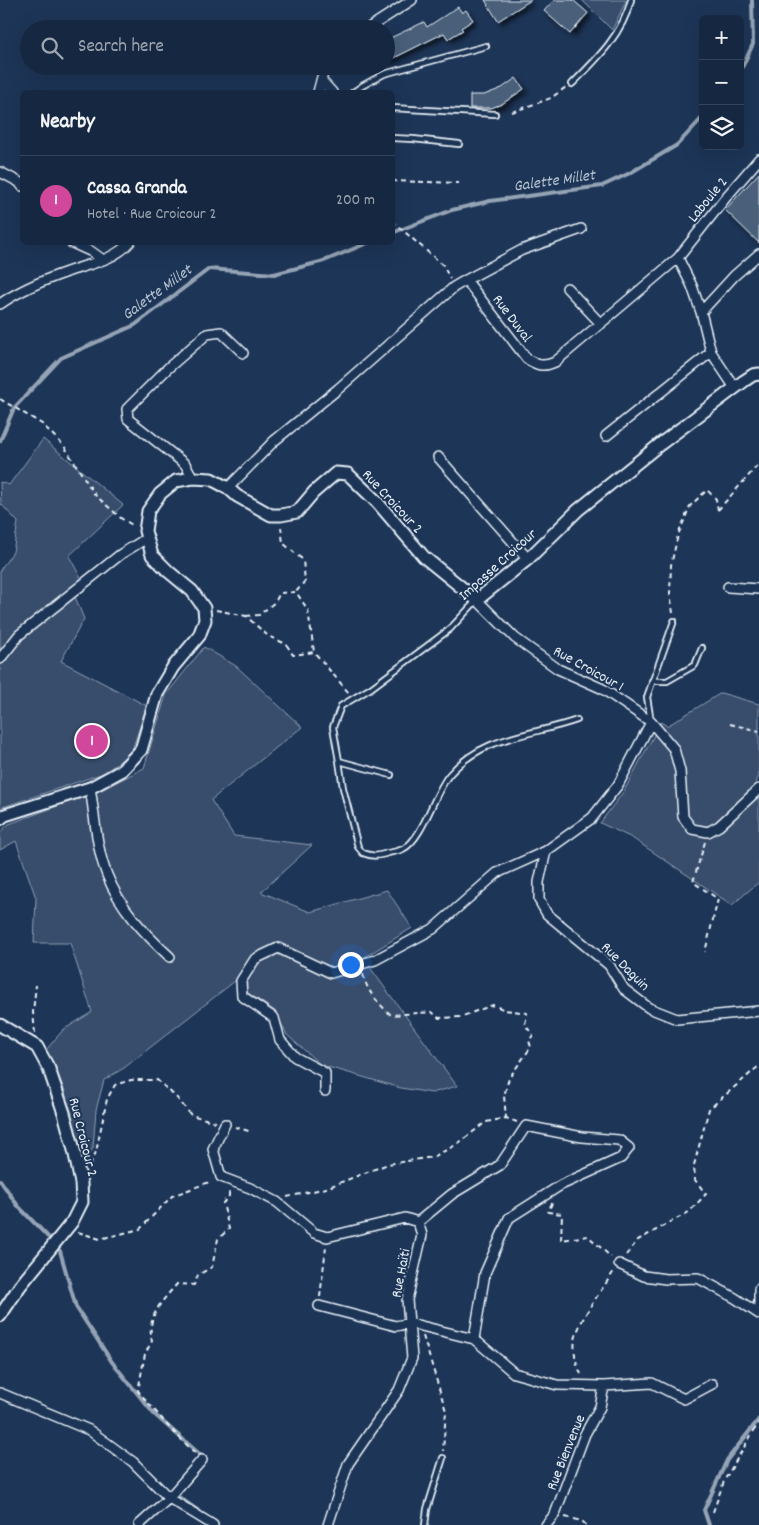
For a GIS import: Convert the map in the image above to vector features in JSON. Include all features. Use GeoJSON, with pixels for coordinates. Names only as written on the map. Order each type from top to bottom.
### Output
{"type":"FeatureCollection","features":[{"type":"Feature","properties":{"kind":"street"},"geometry":{"type":"LineString","coordinates":[[381,20],[412,0]]}},
{"type":"Feature","properties":{"kind":"street"},"geometry":{"type":"LineString","coordinates":[[318,90],[322,75]]}},
{"type":"Feature","properties":{"kind":"street"},"geometry":{"type":"LineString","coordinates":[[320,80],[330,90]]}},
{"type":"Feature","properties":{"kind":"street","name":"Laboule 2"},"geometry":{"type":"LineString","coordinates":[[678,258],[726,196],[759,159]]}},
{"type":"Feature","properties":{"kind":"street"},"geometry":{"type":"LineString","coordinates":[[0,172],[20,183]]}},
{"type":"Feature","properties":{"kind":"street"},"geometry":{"type":"LineString","coordinates":[[228,488],[274,441],[338,389],[454,287],[522,250],[581,229]]}},
{"type":"Feature","properties":{"kind":"street"},"geometry":{"type":"LineString","coordinates":[[77,245],[92,252],[103,260]]}},
{"type":"Feature","properties":{"kind":"street"},"geometry":{"type":"LineString","coordinates":[[0,304],[29,288],[67,272],[103,260],[125,249],[128,245]]}},
{"type":"Feature","properties":{"kind":"street"},"geometry":{"type":"LineString","coordinates":[[701,312],[734,276],[759,254]]}},
{"type":"Feature","properties":{"kind":"street"},"geometry":{"type":"LineString","coordinates":[[678,258],[692,286],[711,352],[735,388]]}},
{"type":"Feature","properties":{"kind":"street","name":"Rue Duval"},"geometry":{"type":"LineString","coordinates":[[466,280],[527,359],[537,365],[546,366],[556,362],[678,258]]}},
{"type":"Feature","properties":{"kind":"street"},"geometry":{"type":"LineString","coordinates":[[567,288],[601,324]]}},
{"type":"Feature","properties":{"kind":"street"},"geometry":{"type":"LineString","coordinates":[[193,478],[186,464],[128,419],[127,409],[168,368],[207,334],[221,332],[243,354]]}},
{"type":"Feature","properties":{"kind":"street"},"geometry":{"type":"LineString","coordinates":[[606,436],[711,352]]}},
{"type":"Feature","properties":{"kind":"street","name":"Impasse Croicour"},"geometry":{"type":"LineString","coordinates":[[477,600],[528,559],[578,510],[659,445],[757,373]]}},
{"type":"Feature","properties":{"kind":"street"},"geometry":{"type":"LineString","coordinates":[[438,457],[528,559]]}},
{"type":"Feature","properties":{"kind":"street","name":"Rue Croicour 2"},"geometry":{"type":"LineString","coordinates":[[280,516],[297,512],[314,492],[336,474],[348,474],[377,502],[424,557],[477,600]]}},
{"type":"Feature","properties":{"kind":"street"},"geometry":{"type":"LineString","coordinates":[[0,820],[5,815],[90,788],[121,771],[141,750],[157,694],[173,667],[199,636],[204,620],[204,608],[192,591],[152,555],[146,535],[148,511],[160,494],[176,481],[193,478],[211,479],[271,515],[280,516]]}},
{"type":"Feature","properties":{"kind":"street"},"geometry":{"type":"LineString","coordinates":[[0,659],[19,634],[146,535]]}},
{"type":"Feature","properties":{"kind":"street"},"geometry":{"type":"LineString","coordinates":[[728,587],[759,589]]}},
{"type":"Feature","properties":{"kind":"street","name":"Rue Croicour 1"},"geometry":{"type":"LineString","coordinates":[[477,600],[515,638],[558,669],[603,689],[652,722],[674,749],[680,770],[683,817],[692,829],[708,832]]}},
{"type":"Feature","properties":{"kind":"street"},"geometry":{"type":"LineString","coordinates":[[325,1091],[325,1073],[295,1057],[280,1040],[274,1018],[242,996],[242,981],[255,958],[278,948],[331,973],[375,960],[433,928],[497,873],[546,851],[592,818],[618,785],[652,722]]}},
{"type":"Feature","properties":{"kind":"street"},"geometry":{"type":"LineString","coordinates":[[90,788],[101,856],[107,876],[126,910],[145,935],[170,957]]}},
{"type":"Feature","properties":{"kind":"street"},"geometry":{"type":"LineString","coordinates":[[708,832],[719,826],[759,789]]}},
{"type":"Feature","properties":{"kind":"street","name":"Rue Daguin"},"geometry":{"type":"LineString","coordinates":[[546,851],[539,882],[539,900],[547,914],[608,966],[624,988],[648,1008],[677,1019],[759,1011]]}},
{"type":"Feature","properties":{"kind":"street"},"geometry":{"type":"LineString","coordinates":[[0,1025],[37,1047]]}},
{"type":"Feature","properties":{"kind":"street","name":"Rue Croicour 2"},"geometry":{"type":"LineString","coordinates":[[0,1316],[20,1286],[67,1228],[82,1202],[81,1183],[64,1113],[49,1069],[37,1047]]}},
{"type":"Feature","properties":{"kind":"street"},"geometry":{"type":"LineString","coordinates":[[225,1124],[213,1149],[225,1179],[250,1188],[276,1202],[314,1233],[327,1238],[405,1218],[418,1222],[452,1194],[500,1165],[526,1126],[582,1138],[619,1140],[629,1148],[621,1158],[561,1185],[509,1218],[485,1273],[474,1339]]}},
{"type":"Feature","properties":{"kind":"street","name":"Rue Haïti"},"geometry":{"type":"LineString","coordinates":[[328,1525],[348,1464],[399,1390],[412,1358],[407,1300],[422,1235],[418,1222]]}},
{"type":"Feature","properties":{"kind":"street"},"geometry":{"type":"LineString","coordinates":[[619,1264],[644,1276],[666,1279],[698,1278],[735,1298],[759,1314]]}},
{"type":"Feature","properties":{"kind":"street"},"geometry":{"type":"LineString","coordinates":[[759,1289],[759,1308]]}},
{"type":"Feature","properties":{"kind":"street"},"geometry":{"type":"LineString","coordinates":[[319,1306],[396,1326],[409,1323],[474,1339],[514,1373],[557,1385],[604,1386],[652,1383],[684,1398],[712,1384]]}},
{"type":"Feature","properties":{"kind":"street","name":"Rue Bienvenue"},"geometry":{"type":"LineString","coordinates":[[546,1525],[555,1514],[585,1434],[600,1407],[604,1386]]}},
{"type":"Feature","properties":{"kind":"street"},"geometry":{"type":"LineString","coordinates":[[0,1393],[89,1430],[133,1462],[170,1498],[213,1525]]}},
{"type":"Feature","properties":{"kind":"street"},"geometry":{"type":"LineString","coordinates":[[139,1525],[170,1498],[202,1460]]}},
{"type":"Feature","properties":{"kind":"lane"},"geometry":{"type":"LineString","coordinates":[[572,84],[611,42],[622,26],[630,0]]}},
{"type":"Feature","properties":{"kind":"lane"},"geometry":{"type":"LineString","coordinates":[[395,71],[486,46]]}},
{"type":"Feature","properties":{"kind":"lane"},"geometry":{"type":"LineString","coordinates":[[356,90],[382,75]]}},
{"type":"Feature","properties":{"kind":"lane"},"geometry":{"type":"LineString","coordinates":[[395,108],[494,114]]}},
{"type":"Feature","properties":{"kind":"lane"},"geometry":{"type":"LineString","coordinates":[[395,138],[460,144]]}},
{"type":"Feature","properties":{"kind":"lane","name":"Impasse Croicour"},"geometry":{"type":"LineString","coordinates":[[477,600],[450,629],[371,688],[340,706],[333,727],[338,761],[358,847],[363,854],[377,856],[404,848],[415,838],[450,774],[471,755],[505,738],[577,720]]}},
{"type":"Feature","properties":{"kind":"lane"},"geometry":{"type":"LineString","coordinates":[[652,722],[647,697],[674,621]]}},
{"type":"Feature","properties":{"kind":"lane"},"geometry":{"type":"LineString","coordinates":[[652,681],[667,681],[695,664],[702,648]]}},
{"type":"Feature","properties":{"kind":"lane"},"geometry":{"type":"LineString","coordinates":[[338,761],[391,775]]}},
{"type":"Feature","properties":{"kind":"lane"},"geometry":{"type":"LineString","coordinates":[[425,1525],[427,1509],[443,1458]]}},
{"type":"Feature","properties":{"kind":"path"},"geometry":{"type":"LineString","coordinates":[[512,112],[551,98],[572,84]]}},
{"type":"Feature","properties":{"kind":"path"},"geometry":{"type":"LineString","coordinates":[[395,181],[460,183]]}},
{"type":"Feature","properties":{"kind":"path"},"geometry":{"type":"LineString","coordinates":[[395,224],[443,265],[454,287]]}},
{"type":"Feature","properties":{"kind":"path"},"geometry":{"type":"LineString","coordinates":[[0,399],[42,424],[64,446],[95,495],[122,520],[146,535]]}},
{"type":"Feature","properties":{"kind":"path"},"geometry":{"type":"LineString","coordinates":[[674,621],[670,593],[671,565],[678,535],[690,506],[707,490],[716,498],[718,510],[759,464]]}},
{"type":"Feature","properties":{"kind":"path"},"geometry":{"type":"LineString","coordinates":[[204,608],[246,616],[259,616],[275,602],[280,593],[296,592],[305,581],[303,560],[282,543],[280,516]]}},
{"type":"Feature","properties":{"kind":"path"},"geometry":{"type":"LineString","coordinates":[[296,592],[308,610],[314,652],[354,698]]}},
{"type":"Feature","properties":{"kind":"path"},"geometry":{"type":"LineString","coordinates":[[246,616],[268,636],[286,644],[293,655],[314,652]]}},
{"type":"Feature","properties":{"kind":"path"},"geometry":{"type":"LineString","coordinates":[[730,724],[759,732]]}},
{"type":"Feature","properties":{"kind":"path"},"geometry":{"type":"LineString","coordinates":[[705,952],[718,899],[693,882],[708,832]]}},
{"type":"Feature","properties":{"kind":"path"},"geometry":{"type":"LineString","coordinates":[[361,964],[365,983],[376,1001],[391,1016],[432,1012],[439,1018],[460,1017],[494,1005],[505,1010],[527,1013],[525,1026],[532,1035],[529,1041],[530,1047],[509,1078],[504,1096],[506,1118]]}},
{"type":"Feature","properties":{"kind":"path"},"geometry":{"type":"LineString","coordinates":[[36,985],[33,1012],[37,1047]]}},
{"type":"Feature","properties":{"kind":"path"},"geometry":{"type":"LineString","coordinates":[[587,1386],[576,1364],[576,1337],[589,1309],[619,1264],[638,1240],[689,1212],[706,1194],[695,1180],[694,1165],[710,1109],[759,1066]]}},
{"type":"Feature","properties":{"kind":"path"},"geometry":{"type":"LineString","coordinates":[[81,1183],[96,1152],[107,1099],[115,1085],[131,1080],[157,1080],[176,1097],[191,1115],[252,1132]]}},
{"type":"Feature","properties":{"kind":"path"},"geometry":{"type":"LineString","coordinates":[[276,1202],[290,1195],[326,1188],[388,1164],[433,1156],[456,1145],[486,1122],[506,1118],[526,1126]]}},
{"type":"Feature","properties":{"kind":"path"},"geometry":{"type":"LineString","coordinates":[[67,1228],[100,1239],[140,1229],[172,1196],[225,1179],[229,1196],[223,1204],[229,1229],[218,1239],[212,1266],[198,1275],[194,1285],[177,1284],[158,1306],[149,1330],[152,1341],[144,1354],[138,1391],[169,1427],[202,1460]]}},
{"type":"Feature","properties":{"kind":"path"},"geometry":{"type":"LineString","coordinates":[[552,1203],[548,1212],[562,1214],[561,1240],[588,1236],[619,1264]]}},
{"type":"Feature","properties":{"kind":"path"},"geometry":{"type":"LineString","coordinates":[[319,1306],[327,1238]]}},
{"type":"Feature","properties":{"kind":"path"},"geometry":{"type":"LineString","coordinates":[[420,1326],[446,1411],[443,1458]]}},
{"type":"Feature","properties":{"kind":"path"},"geometry":{"type":"LineString","coordinates":[[713,1512],[724,1481],[759,1422]]}},
{"type":"Feature","properties":{"kind":"path"},"geometry":{"type":"LineString","coordinates":[[555,1514],[586,1525]]}},
{"type":"Feature","properties":{"kind":"shaded area"},"geometry":{"type":"Polygon","coordinates":[[[582,0],[626,0],[626,1],[612,30],[582,0]]]}},
{"type":"Feature","properties":{"kind":"shaded area"},"geometry":{"type":"Polygon","coordinates":[[[43,439],[123,505],[69,556],[82,580],[71,587],[84,619],[61,661],[147,706],[131,753],[104,773],[0,808],[0,570],[13,552],[18,522],[1,504],[0,482],[9,485],[43,439]]]}},
{"type":"Feature","properties":{"kind":"shaded area"},"geometry":{"type":"Polygon","coordinates":[[[204,647],[236,666],[302,727],[211,800],[234,836],[312,845],[261,892],[310,912],[387,890],[412,928],[363,958],[457,1086],[432,1093],[401,1088],[321,1065],[287,1035],[275,1011],[248,993],[235,981],[124,1068],[104,1080],[96,1110],[93,1148],[82,1167],[71,1125],[65,1091],[46,1050],[63,1030],[92,1012],[70,943],[34,943],[36,898],[16,841],[0,850],[0,832],[9,824],[101,790],[144,768],[166,695],[204,647]]]}},
{"type":"Feature","properties":{"kind":"shaded area"},"geometry":{"type":"Polygon","coordinates":[[[721,693],[759,704],[759,776],[754,787],[759,792],[759,882],[732,905],[632,838],[600,823],[624,791],[661,722],[667,726],[721,693]]]}},
{"type":"Feature","properties":{"kind":"building"},"geometry":{"type":"Polygon","coordinates":[[[485,0],[531,0],[498,21],[485,0]]]}},
{"type":"Feature","properties":{"kind":"building"},"geometry":{"type":"Polygon","coordinates":[[[554,0],[573,0],[588,13],[570,34],[544,11],[554,0]]]}},
{"type":"Feature","properties":{"kind":"building"},"geometry":{"type":"Polygon","coordinates":[[[458,7],[462,13],[466,10],[473,20],[461,28],[463,30],[448,39],[444,33],[395,58],[395,36],[424,22],[427,27],[458,7]]]}},
{"type":"Feature","properties":{"kind":"building"},"geometry":{"type":"Polygon","coordinates":[[[516,78],[524,89],[502,104],[491,108],[470,108],[470,95],[484,95],[502,88],[516,78]]]}},
{"type":"Feature","properties":{"kind":"building"},"geometry":{"type":"Polygon","coordinates":[[[759,173],[759,243],[725,210],[759,173]]]}},
{"type":"Feature","properties":{"kind":"waterway","name":"Galette Millet"},"geometry":{"type":"LineString","coordinates":[[744,63],[753,44],[752,0]]}},
{"type":"Feature","properties":{"kind":"waterway","name":"Galette Millet"},"geometry":{"type":"LineString","coordinates":[[395,232],[452,210],[490,201],[602,186],[630,173],[677,145],[699,121]]}},
{"type":"Feature","properties":{"kind":"waterway","name":"Galette Millet"},"geometry":{"type":"LineString","coordinates":[[0,441],[14,408],[61,358],[135,325],[209,269],[274,274],[324,261],[363,245]]}},
{"type":"Feature","properties":{"kind":"waterway"},"geometry":{"type":"LineString","coordinates":[[0,1180],[18,1206],[50,1239]]}},
{"type":"Feature","properties":{"kind":"waterway"},"geometry":{"type":"LineString","coordinates":[[60,1251],[76,1307],[112,1362],[154,1414],[204,1458]]}},
{"type":"Feature","properties":{"kind":"waterway"},"geometry":{"type":"LineString","coordinates":[[709,1525],[704,1510],[727,1460],[759,1419]]}},
{"type":"Feature","properties":{"kind":"waterway"},"geometry":{"type":"LineString","coordinates":[[180,1492],[177,1496],[200,1512]]}},
{"type":"Feature","properties":{"kind":"place","name":"Cassa Granda"},"geometry":{"type":"Point","coordinates":[92,741]}}]}
